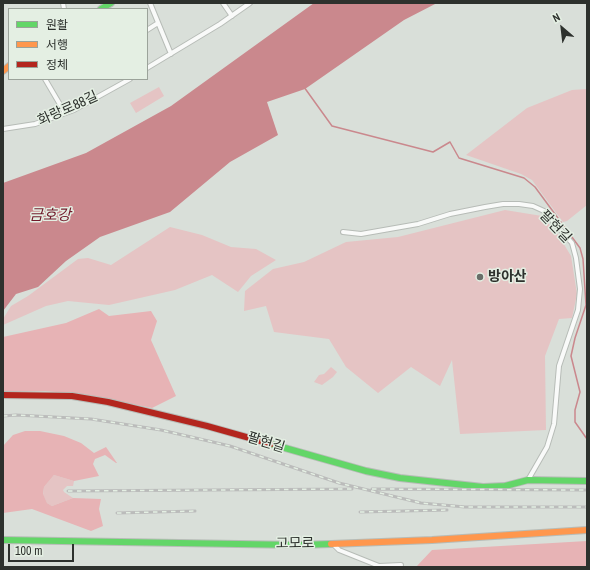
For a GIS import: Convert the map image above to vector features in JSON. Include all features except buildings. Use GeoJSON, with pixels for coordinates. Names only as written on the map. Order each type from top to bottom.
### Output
{"type":"FeatureCollection","features":[{"type":"Feature","properties":{"kind":"street"},"geometry":{"type":"LineString","coordinates":[[150,3],[171,54]]}},
{"type":"Feature","properties":{"kind":"street"},"geometry":{"type":"LineString","coordinates":[[223,3],[232,16]]}},
{"type":"Feature","properties":{"kind":"street"},"geometry":{"type":"LineString","coordinates":[[148,67],[232,16],[250,3]]}},
{"type":"Feature","properties":{"kind":"street"},"geometry":{"type":"LineString","coordinates":[[148,29],[158,23]]}},
{"type":"Feature","properties":{"kind":"street"},"geometry":{"type":"LineString","coordinates":[[46,80],[64,113]]}},
{"type":"Feature","properties":{"kind":"street","name":"화랑로88길"},"geometry":{"type":"LineString","coordinates":[[3,129],[35,124],[64,113],[122,81]]}},
{"type":"Feature","properties":{"kind":"street","name":"팔현길"},"geometry":{"type":"LineString","coordinates":[[343,232],[367,233],[418,224],[450,214],[485,207],[503,204],[519,204],[533,206],[544,211],[572,243],[576,258],[580,289],[578,310],[559,366],[554,424],[547,447],[528,480]]}},
{"type":"Feature","properties":{"kind":"street","name":"팔현길"},"geometry":{"type":"LineString","coordinates":[[3,395],[72,396],[108,402],[207,426],[366,471],[400,478],[490,487],[515,484],[528,480],[587,481]]}},
{"type":"Feature","properties":{"kind":"street","name":"고모로"},"geometry":{"type":"LineString","coordinates":[[3,540],[297,545],[587,530]]}},
{"type":"Feature","properties":{"kind":"street"},"geometry":{"type":"LineString","coordinates":[[333,544],[339,550],[379,566],[401,565]]}},
{"type":"Feature","properties":{"kind":"shaded area"},"geometry":{"type":"Polygon","coordinates":[[[159,87],[164,96],[136,113],[130,103],[159,87]]]}},
{"type":"Feature","properties":{"kind":"shaded area"},"geometry":{"type":"Polygon","coordinates":[[[587,89],[587,205],[567,221],[563,222],[532,180],[521,174],[466,155],[527,108],[572,90],[587,89]]]}},
{"type":"Feature","properties":{"kind":"shaded area"},"geometry":{"type":"Polygon","coordinates":[[[505,210],[542,216],[559,236],[571,256],[577,294],[572,318],[559,319],[545,356],[546,430],[460,434],[452,360],[440,386],[411,367],[378,393],[346,367],[329,339],[274,332],[266,306],[244,311],[245,291],[273,269],[304,262],[346,242],[398,237],[505,210]]]}},
{"type":"Feature","properties":{"kind":"shaded area"},"geometry":{"type":"Polygon","coordinates":[[[170,227],[202,235],[231,247],[256,249],[276,260],[251,276],[238,292],[212,275],[175,290],[109,305],[68,301],[46,306],[3,325],[3,319],[11,306],[28,296],[78,259],[88,258],[111,265],[170,227]]]}},
{"type":"Feature","properties":{"kind":"shaded area"},"geometry":{"type":"Polygon","coordinates":[[[99,309],[109,316],[151,311],[157,321],[151,340],[176,396],[152,408],[88,395],[45,391],[3,392],[3,337],[66,323],[99,309]]]}},
{"type":"Feature","properties":{"kind":"shaded area"},"geometry":{"type":"Polygon","coordinates":[[[331,367],[337,372],[333,377],[322,385],[314,382],[319,375],[324,374],[331,367]]]}},
{"type":"Feature","properties":{"kind":"shaded area"},"geometry":{"type":"Polygon","coordinates":[[[25,431],[40,431],[64,436],[81,443],[94,453],[106,447],[117,463],[105,455],[95,459],[93,464],[99,476],[74,481],[54,475],[44,487],[43,494],[47,503],[52,506],[73,498],[101,499],[99,509],[103,526],[91,531],[32,509],[3,513],[3,446],[13,435],[25,431]]]}},
{"type":"Feature","properties":{"kind":"shaded area"},"geometry":{"type":"Polygon","coordinates":[[[54,475],[74,481],[73,486],[67,486],[63,490],[73,498],[52,506],[47,503],[43,495],[44,487],[54,475]]]}},
{"type":"Feature","properties":{"kind":"shaded area"},"geometry":{"type":"Polygon","coordinates":[[[587,541],[587,567],[416,567],[432,550],[587,541]]]}},
{"type":"Feature","properties":{"kind":"water","name":"금호강"},"geometry":{"type":"Polygon","coordinates":[[[314,3],[437,3],[404,20],[305,89],[267,102],[278,135],[230,162],[170,212],[100,237],[66,261],[38,287],[16,294],[3,311],[3,183],[86,153],[171,106],[314,3]]]}},
{"type":"Feature","properties":{"kind":"waterway"},"geometry":{"type":"LineString","coordinates":[[304,87],[332,126],[433,152],[450,142],[459,158],[524,178],[535,187],[580,248],[583,259],[586,305],[575,338],[571,356],[580,392],[575,410],[575,422],[587,439]]}},
{"type":"Feature","properties":{"kind":"railway"},"geometry":{"type":"LineString","coordinates":[[3,416],[16,415],[91,419],[161,430],[230,446],[339,483],[421,503],[465,507],[587,507]]}},
{"type":"Feature","properties":{"kind":"railway"},"geometry":{"type":"LineString","coordinates":[[68,491],[352,489]]}},
{"type":"Feature","properties":{"kind":"railway"},"geometry":{"type":"LineString","coordinates":[[372,489],[587,490]]}},
{"type":"Feature","properties":{"kind":"railway"},"geometry":{"type":"LineString","coordinates":[[360,512],[447,510]]}},
{"type":"Feature","properties":{"kind":"railway"},"geometry":{"type":"LineString","coordinates":[[117,513],[195,511]]}},
{"type":"Feature","properties":{"kind":"traffic: fast"},"geometry":{"type":"LineString","coordinates":[[103,8],[111,3]]}},
{"type":"Feature","properties":{"kind":"traffic: fast"},"geometry":{"type":"LineString","coordinates":[[271,444],[366,471],[400,478],[483,487],[505,486],[528,480],[587,481]]}},
{"type":"Feature","properties":{"kind":"traffic: fast"},"geometry":{"type":"LineString","coordinates":[[3,540],[297,545],[331,544]]}},
{"type":"Feature","properties":{"kind":"traffic: slow"},"geometry":{"type":"LineString","coordinates":[[3,71],[8,67]]}},
{"type":"Feature","properties":{"kind":"traffic: slow"},"geometry":{"type":"LineString","coordinates":[[331,544],[432,540],[587,530]]}},
{"type":"Feature","properties":{"kind":"traffic: jam"},"geometry":{"type":"LineString","coordinates":[[3,395],[72,396],[108,402],[207,426],[271,444]]}},
{"type":"Feature","properties":{"kind":"place","name":"방아산"},"geometry":{"type":"Point","coordinates":[480,277]}}]}
